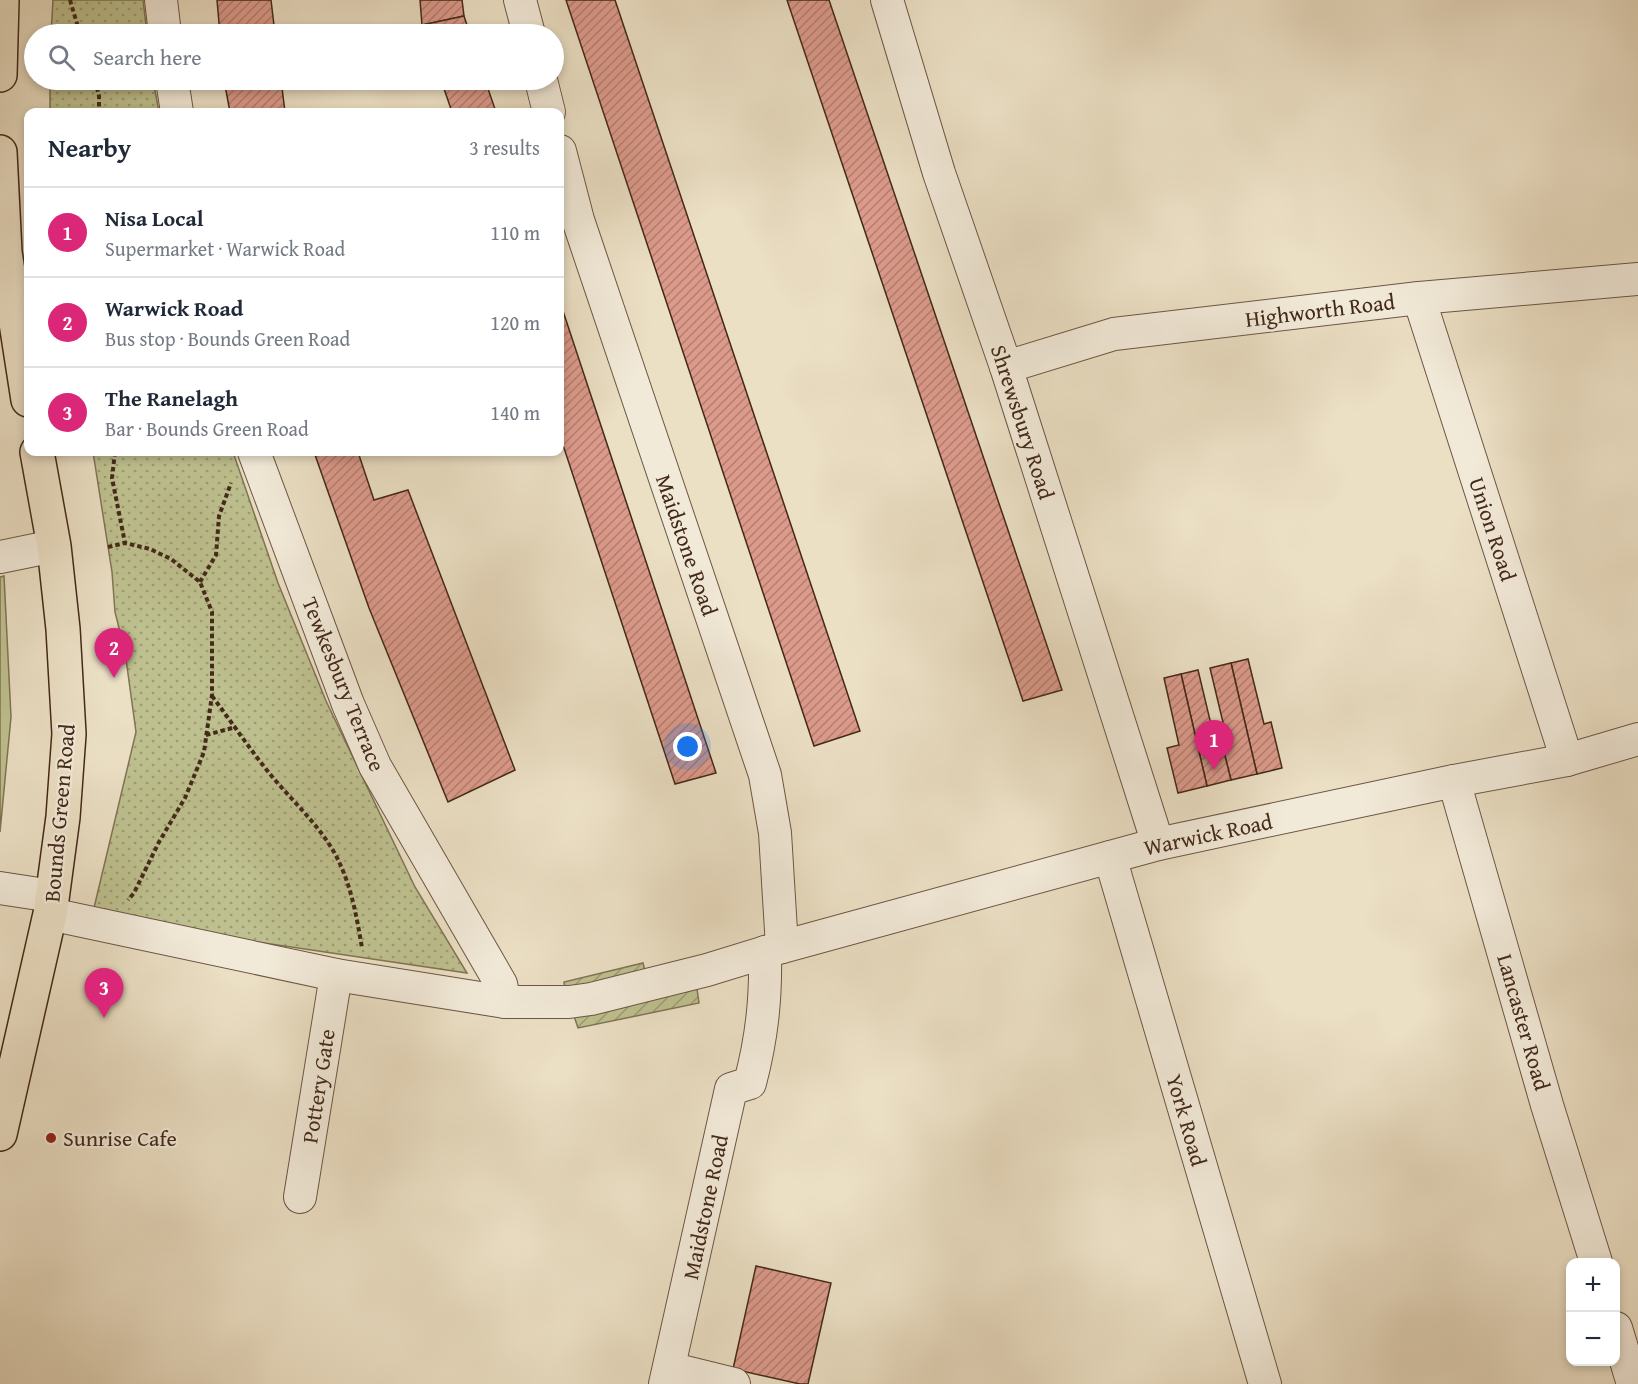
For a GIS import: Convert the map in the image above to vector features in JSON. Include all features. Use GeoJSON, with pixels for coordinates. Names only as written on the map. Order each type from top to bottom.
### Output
{"type":"FeatureCollection","features":[{"type":"Feature","properties":{"kind":"main road"},"geometry":{"type":"LineString","coordinates":[[0,75],[2,0]]}},
{"type":"Feature","properties":{"kind":"main road"},"geometry":{"type":"LineString","coordinates":[[0,152],[5,252],[24,374]]}},
{"type":"Feature","properties":{"kind":"main road","name":"Bounds Green Road"},"geometry":{"type":"LineString","coordinates":[[0,1134],[51,905],[63,817],[69,734],[63,629],[54,546],[38,456]]}},
{"type":"Feature","properties":{"kind":"street"},"geometry":{"type":"LineString","coordinates":[[161,0],[164,24]]}},
{"type":"Feature","properties":{"kind":"street"},"geometry":{"type":"LineString","coordinates":[[520,0],[526,24]]}},
{"type":"Feature","properties":{"kind":"street","name":"Shrewsbury Road"},"geometry":{"type":"LineString","coordinates":[[886,0],[939,173],[1006,367],[1158,844]]}},
{"type":"Feature","properties":{"kind":"street"},"geometry":{"type":"LineString","coordinates":[[174,90],[176,108]]}},
{"type":"Feature","properties":{"kind":"street"},"geometry":{"type":"LineString","coordinates":[[544,90],[548,108]]}},
{"type":"Feature","properties":{"kind":"street","name":"Maidstone Road"},"geometry":{"type":"LineString","coordinates":[[564,166],[581,231],[765,775],[775,833],[774,949],[766,985],[760,1044],[750,1083],[731,1089],[667,1376]]}},
{"type":"Feature","properties":{"kind":"street","name":"Highworth Road"},"geometry":{"type":"LineString","coordinates":[[1006,367],[1114,334],[1419,298],[1638,279]]}},
{"type":"Feature","properties":{"kind":"street","name":"Union Road"},"geometry":{"type":"LineString","coordinates":[[1419,298],[1567,760]]}},
{"type":"Feature","properties":{"kind":"street","name":"Tewkesbury Terrace"},"geometry":{"type":"LineString","coordinates":[[257,460],[348,704],[375,766],[501,984],[504,1002]]}},
{"type":"Feature","properties":{"kind":"street"},"geometry":{"type":"LineString","coordinates":[[0,557],[54,546]]}},
{"type":"Feature","properties":{"kind":"street","name":"Warwick Road"},"geometry":{"type":"LineString","coordinates":[[504,1002],[559,1003],[591,999],[707,970],[774,949],[1158,844],[1454,781],[1567,760],[1638,739]]}},
{"type":"Feature","properties":{"kind":"street","name":"Lancaster Road"},"geometry":{"type":"LineString","coordinates":[[1454,781],[1547,1105],[1594,1258]]}},
{"type":"Feature","properties":{"kind":"street","name":"York Road"},"geometry":{"type":"LineString","coordinates":[[1110,857],[1265,1384]]}},
{"type":"Feature","properties":{"kind":"street"},"geometry":{"type":"LineString","coordinates":[[0,888],[51,905],[336,975],[504,1002]]}},
{"type":"Feature","properties":{"kind":"street","name":"Pottery Gate"},"geometry":{"type":"LineString","coordinates":[[300,1197],[336,975]]}},
{"type":"Feature","properties":{"kind":"street"},"geometry":{"type":"LineString","coordinates":[[1620,1341],[1633,1384]]}},
{"type":"Feature","properties":{"kind":"street"},"geometry":{"type":"LineString","coordinates":[[667,1376],[734,1384]]}},
{"type":"Feature","properties":{"kind":"path"},"geometry":{"type":"LineString","coordinates":[[69,0],[77,24]]}},
{"type":"Feature","properties":{"kind":"path"},"geometry":{"type":"LineString","coordinates":[[98,90],[99,108]]}},
{"type":"Feature","properties":{"kind":"path"},"geometry":{"type":"LineString","coordinates":[[115,456],[112,478],[125,543]]}},
{"type":"Feature","properties":{"kind":"path"},"geometry":{"type":"LineString","coordinates":[[200,582],[216,555],[219,516],[233,479],[257,460]]}},
{"type":"Feature","properties":{"kind":"path"},"geometry":{"type":"LineString","coordinates":[[108,547],[125,543],[150,549],[171,559],[200,582],[212,612],[212,695],[204,752],[185,798],[159,842],[134,893],[122,906]]}},
{"type":"Feature","properties":{"kind":"path"},"geometry":{"type":"LineString","coordinates":[[212,695],[275,780],[318,829],[332,849],[345,877],[356,910],[362,952]]}},
{"type":"Feature","properties":{"kind":"path"},"geometry":{"type":"LineString","coordinates":[[206,735],[236,727]]}},
{"type":"Feature","properties":{"kind":"green space"},"geometry":{"type":"Polygon","coordinates":[[[53,0],[143,0],[146,24],[52,24],[53,0]]]}},
{"type":"Feature","properties":{"kind":"green space"},"geometry":{"type":"Polygon","coordinates":[[[50,90],[155,90],[158,108],[50,108],[50,90]]]}},
{"type":"Feature","properties":{"kind":"green space"},"geometry":{"type":"Polygon","coordinates":[[[94,456],[234,456],[278,583],[326,701],[415,887],[467,973],[217,936],[93,912],[136,732],[125,652],[115,612],[112,572],[94,456]]]}},
{"type":"Feature","properties":{"kind":"green space"},"geometry":{"type":"Polygon","coordinates":[[[4,576],[11,717],[0,832],[0,577],[4,576]]]}},
{"type":"Feature","properties":{"kind":"green space"},"geometry":{"type":"Polygon","coordinates":[[[643,963],[646,975],[566,993],[564,982],[643,963]]]}},
{"type":"Feature","properties":{"kind":"green space"},"geometry":{"type":"Polygon","coordinates":[[[697,989],[699,1003],[578,1028],[574,1016],[697,989]]]}},
{"type":"Feature","properties":{"kind":"building"},"geometry":{"type":"Polygon","coordinates":[[[217,0],[271,0],[274,24],[219,24],[217,0]]]}},
{"type":"Feature","properties":{"kind":"building"},"geometry":{"type":"Polygon","coordinates":[[[420,0],[462,0],[464,16],[422,24],[420,0]]]}},
{"type":"Feature","properties":{"kind":"building"},"geometry":{"type":"Polygon","coordinates":[[[566,0],[615,0],[860,731],[814,746],[566,0]]]}},
{"type":"Feature","properties":{"kind":"building"},"geometry":{"type":"Polygon","coordinates":[[[787,0],[829,0],[1062,690],[1023,701],[787,0]]]}},
{"type":"Feature","properties":{"kind":"building"},"geometry":{"type":"Polygon","coordinates":[[[464,16],[467,24],[427,24],[464,16]]]}},
{"type":"Feature","properties":{"kind":"building"},"geometry":{"type":"Polygon","coordinates":[[[226,90],[282,90],[284,108],[229,108],[226,90]]]}},
{"type":"Feature","properties":{"kind":"building"},"geometry":{"type":"Polygon","coordinates":[[[444,90],[488,90],[495,108],[451,108],[444,90]]]}},
{"type":"Feature","properties":{"kind":"building"},"geometry":{"type":"Polygon","coordinates":[[[564,314],[716,773],[675,784],[564,448],[564,314]]]}},
{"type":"Feature","properties":{"kind":"building"},"geometry":{"type":"Polygon","coordinates":[[[315,456],[359,456],[374,500],[408,490],[515,770],[448,802],[369,608],[315,456]]]}},
{"type":"Feature","properties":{"kind":"building"},"geometry":{"type":"Polygon","coordinates":[[[1248,659],[1264,724],[1271,722],[1282,768],[1257,774],[1231,663],[1248,659]]]}},
{"type":"Feature","properties":{"kind":"building"},"geometry":{"type":"Polygon","coordinates":[[[1231,663],[1257,774],[1231,780],[1220,736],[1226,735],[1210,668],[1231,663]]]}},
{"type":"Feature","properties":{"kind":"building"},"geometry":{"type":"Polygon","coordinates":[[[1198,670],[1214,737],[1220,736],[1231,780],[1207,786],[1181,674],[1198,670]]]}},
{"type":"Feature","properties":{"kind":"building"},"geometry":{"type":"Polygon","coordinates":[[[1181,674],[1207,786],[1178,793],[1167,748],[1179,745],[1164,678],[1181,674]]]}},
{"type":"Feature","properties":{"kind":"building"},"geometry":{"type":"Polygon","coordinates":[[[756,1266],[831,1283],[808,1384],[733,1369],[756,1266]]]}},
{"type":"Feature","properties":{"kind":"place","name":"Warwick Road"},"geometry":{"type":"Point","coordinates":[114,678]}},
{"type":"Feature","properties":{"kind":"place","name":"Nisa Local"},"geometry":{"type":"Point","coordinates":[1214,770]}},
{"type":"Feature","properties":{"kind":"place","name":"The Ranelagh"},"geometry":{"type":"Point","coordinates":[104,1018]}},
{"type":"Feature","properties":{"kind":"place","name":"Sunrise Cafe"},"geometry":{"type":"Point","coordinates":[51,1138]}}]}
